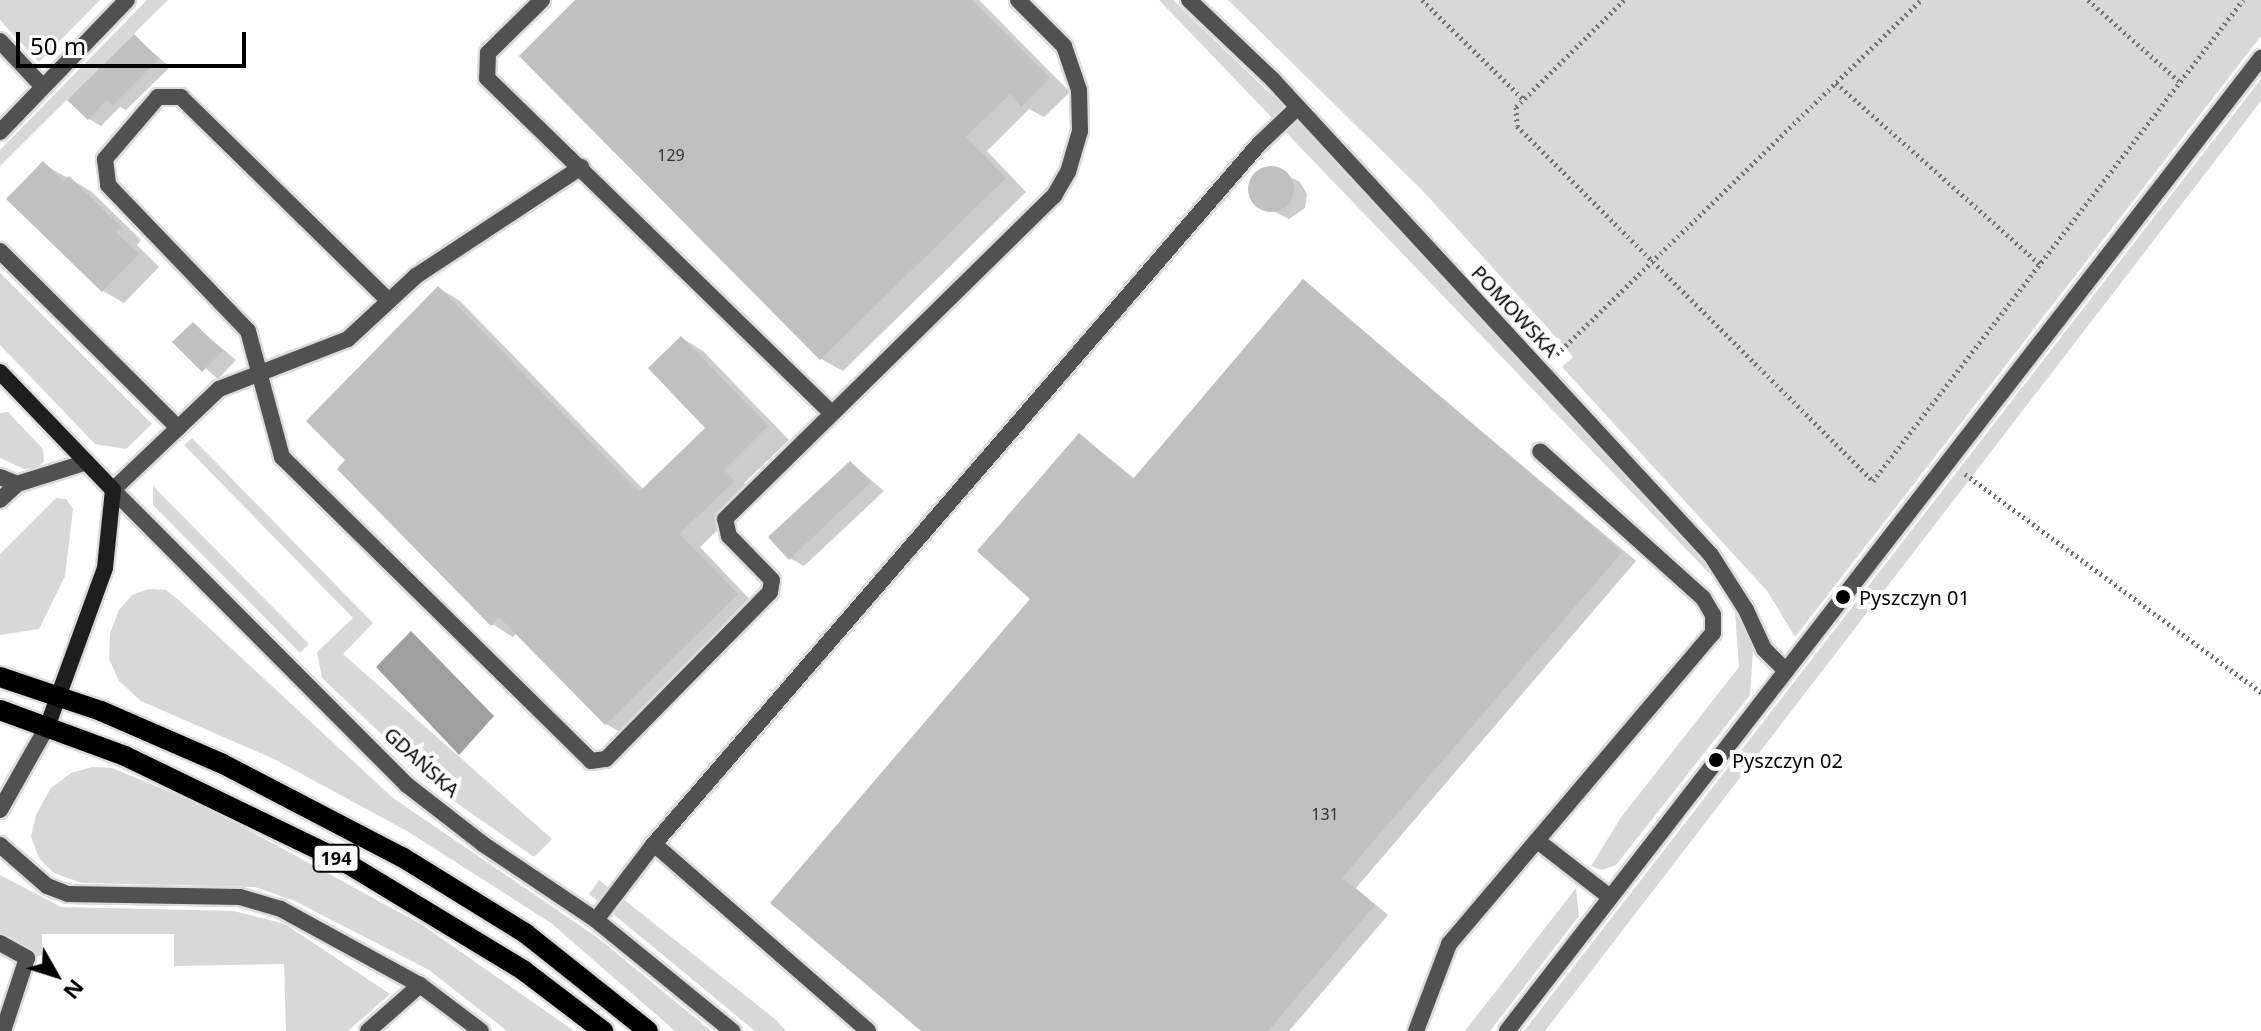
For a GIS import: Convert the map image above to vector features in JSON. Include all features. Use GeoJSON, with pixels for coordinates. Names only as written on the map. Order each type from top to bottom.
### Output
{"type":"FeatureCollection","features":[{"type":"Feature","properties":{"kind":"main road","name":"194"},"geometry":{"type":"LineString","coordinates":[[0,677],[59,696],[223,764],[402,857],[525,933],[648,1031]]}},
{"type":"Feature","properties":{"kind":"main road","name":"194"},"geometry":{"type":"LineString","coordinates":[[0,710],[212,795],[348,864],[523,970],[603,1031]]}},
{"type":"Feature","properties":{"kind":"street"},"geometry":{"type":"LineString","coordinates":[[0,132],[127,0]]}},
{"type":"Feature","properties":{"kind":"street"},"geometry":{"type":"LineString","coordinates":[[542,0],[488,53],[487,78],[831,413]]}},
{"type":"Feature","properties":{"kind":"street"},"geometry":{"type":"LineString","coordinates":[[389,301],[181,97],[158,97],[105,159],[108,185],[248,331],[282,457],[591,761],[606,759],[770,592],[772,580],[729,536],[725,519],[1054,196],[1068,172],[1080,131],[1079,90],[1064,46],[1018,0]]}},
{"type":"Feature","properties":{"kind":"street","name":"POMOWSKA"},"geometry":{"type":"LineString","coordinates":[[1189,0],[1297,108],[1711,555],[1746,610],[1764,649],[1786,671]]}},
{"type":"Feature","properties":{"kind":"street"},"geometry":{"type":"LineString","coordinates":[[0,41],[43,87]]}},
{"type":"Feature","properties":{"kind":"street"},"geometry":{"type":"LineString","coordinates":[[1507,1031],[2261,58]]}},
{"type":"Feature","properties":{"kind":"street"},"geometry":{"type":"LineString","coordinates":[[596,920],[654,844],[1259,144],[1297,108]]}},
{"type":"Feature","properties":{"kind":"street"},"geometry":{"type":"LineString","coordinates":[[0,810],[47,727],[105,568],[113,490],[219,389],[348,339],[416,276],[581,167]]}},
{"type":"Feature","properties":{"kind":"street"},"geometry":{"type":"LineString","coordinates":[[0,251],[178,428]]}},
{"type":"Feature","properties":{"kind":"street","name":"GDAŃSKA"},"geometry":{"type":"LineString","coordinates":[[0,372],[407,785],[483,844],[596,920],[732,1031]]}},
{"type":"Feature","properties":{"kind":"street"},"geometry":{"type":"LineString","coordinates":[[1416,1031],[1449,944],[1539,842],[1713,633],[1713,615],[1703,598],[1540,451]]}},
{"type":"Feature","properties":{"kind":"street"},"geometry":{"type":"LineString","coordinates":[[0,500],[17,484],[87,462]]}},
{"type":"Feature","properties":{"kind":"street"},"geometry":{"type":"LineString","coordinates":[[0,477],[17,484]]}},
{"type":"Feature","properties":{"kind":"street"},"geometry":{"type":"LineString","coordinates":[[1539,842],[1610,897]]}},
{"type":"Feature","properties":{"kind":"street"},"geometry":{"type":"LineString","coordinates":[[654,844],[868,1031]]}},
{"type":"Feature","properties":{"kind":"street"},"geometry":{"type":"LineString","coordinates":[[0,845],[47,886],[68,894],[240,897],[281,909],[420,985],[481,1031]]}},
{"type":"Feature","properties":{"kind":"street"},"geometry":{"type":"LineString","coordinates":[[0,945],[27,958],[3,1031]]}},
{"type":"Feature","properties":{"kind":"street"},"geometry":{"type":"LineString","coordinates":[[368,1031],[420,985]]}},
{"type":"Feature","properties":{"kind":"path"},"geometry":{"type":"LineString","coordinates":[[1422,0],[1523,99]]}},
{"type":"Feature","properties":{"kind":"path"},"geometry":{"type":"LineString","coordinates":[[1624,0],[1516,107],[1517,126],[1873,481],[2243,0]]}},
{"type":"Feature","properties":{"kind":"path"},"geometry":{"type":"LineString","coordinates":[[1542,369],[1921,0]]}},
{"type":"Feature","properties":{"kind":"path"},"geometry":{"type":"LineString","coordinates":[[2088,0],[2180,82]]}},
{"type":"Feature","properties":{"kind":"path"},"geometry":{"type":"LineString","coordinates":[[1836,83],[2040,264]]}},
{"type":"Feature","properties":{"kind":"path"},"geometry":{"type":"LineString","coordinates":[[1948,461],[2261,692]]}},
{"type":"Feature","properties":{"kind":"shaded area"},"geometry":{"type":"Polygon","coordinates":[[[0,0],[100,0],[39,62],[0,20],[0,0]]]}},
{"type":"Feature","properties":{"kind":"shaded area"},"geometry":{"type":"Polygon","coordinates":[[[147,0],[168,0],[0,166],[0,150],[147,0]]]}},
{"type":"Feature","properties":{"kind":"shaded area"},"geometry":{"type":"Polygon","coordinates":[[[1159,0],[1173,0],[1307,129],[1738,594],[1754,635],[1750,695],[1616,865],[1602,870],[1591,866],[1622,816],[1739,667],[1734,599],[1159,0]]]}},
{"type":"Feature","properties":{"kind":"shaded area"},"geometry":{"type":"Polygon","coordinates":[[[1228,0],[2261,0],[2261,36],[1795,637],[1768,592],[1562,367],[1573,357],[1565,347],[1421,189],[1228,0]]]}},
{"type":"Feature","properties":{"kind":"shaded area"},"geometry":{"type":"Polygon","coordinates":[[[2261,79],[2261,101],[1545,1031],[1524,1031],[2261,79]]]}},
{"type":"Feature","properties":{"kind":"shaded area"},"geometry":{"type":"Polygon","coordinates":[[[0,273],[152,424],[126,449],[95,444],[0,345],[0,273]]]}},
{"type":"Feature","properties":{"kind":"shaded area"},"geometry":{"type":"Polygon","coordinates":[[[8,412],[43,449],[44,461],[38,468],[24,469],[0,458],[0,413],[8,412]]]}},
{"type":"Feature","properties":{"kind":"shaded area"},"geometry":{"type":"Polygon","coordinates":[[[192,438],[373,623],[343,654],[552,839],[534,857],[448,797],[322,678],[317,652],[353,618],[184,445],[192,438]]]}},
{"type":"Feature","properties":{"kind":"shaded area"},"geometry":{"type":"Polygon","coordinates":[[[153,486],[309,644],[300,653],[153,505],[153,486]]]}},
{"type":"Feature","properties":{"kind":"shaded area"},"geometry":{"type":"Polygon","coordinates":[[[56,498],[66,499],[73,509],[65,576],[39,629],[0,635],[0,554],[56,498]]]}},
{"type":"Feature","properties":{"kind":"shaded area"},"geometry":{"type":"Polygon","coordinates":[[[149,589],[166,590],[181,602],[393,798],[598,938],[711,1031],[675,1031],[551,923],[407,831],[274,759],[141,701],[119,681],[109,659],[110,634],[119,610],[132,595],[149,589]]]}},
{"type":"Feature","properties":{"kind":"shaded area"},"geometry":{"type":"Polygon","coordinates":[[[411,631],[494,716],[459,755],[376,667],[411,631]]]}},
{"type":"Feature","properties":{"kind":"shaded area"},"geometry":{"type":"Polygon","coordinates":[[[92,767],[112,768],[204,806],[421,924],[574,1031],[507,1031],[429,970],[295,901],[255,887],[82,883],[54,873],[39,858],[31,837],[36,815],[51,788],[71,773],[92,767]]]}},
{"type":"Feature","properties":{"kind":"shaded area"},"geometry":{"type":"Polygon","coordinates":[[[0,875],[61,907],[234,911],[285,924],[390,994],[348,1031],[286,1031],[284,964],[174,966],[174,934],[42,934],[42,955],[35,957],[0,933],[0,875]]]}},
{"type":"Feature","properties":{"kind":"shaded area"},"geometry":{"type":"Polygon","coordinates":[[[599,880],[775,1019],[786,1031],[755,1031],[589,894],[599,880]]]}},
{"type":"Feature","properties":{"kind":"shaded area"},"geometry":{"type":"Polygon","coordinates":[[[1576,888],[1579,916],[1490,1031],[1465,1031],[1576,888]]]}},
{"type":"Feature","properties":{"kind":"building"},"geometry":{"type":"Polygon","coordinates":[[[575,0],[972,0],[1050,78],[1021,107],[1010,94],[966,137],[1006,178],[820,360],[519,56],[575,0]]]}},
{"type":"Feature","properties":{"kind":"building"},"geometry":{"type":"Polygon","coordinates":[[[134,34],[159,59],[113,105],[107,100],[88,120],[67,100],[134,34]]]}},
{"type":"Feature","properties":{"kind":"building"},"geometry":{"type":"Polygon","coordinates":[[[43,161],[64,182],[69,176],[121,227],[116,232],[139,254],[102,292],[6,199],[43,161]]]}},
{"type":"Feature","properties":{"kind":"building"},"geometry":{"type":"Polygon","coordinates":[[[1271,166],[1287,173],[1294,189],[1287,205],[1271,212],[1255,205],[1248,189],[1255,173],[1271,166]]]}},
{"type":"Feature","properties":{"kind":"building"},"geometry":{"type":"Polygon","coordinates":[[[1303,279],[1622,552],[1342,878],[1375,905],[1268,1031],[921,1031],[770,903],[1030,599],[977,551],[1079,433],[1133,479],[1303,279]]]}},
{"type":"Feature","properties":{"kind":"building"},"geometry":{"type":"Polygon","coordinates":[[[438,286],[639,492],[705,428],[648,368],[681,336],[768,426],[724,470],[735,481],[679,534],[738,594],[605,725],[499,617],[491,626],[337,469],[345,460],[306,421],[438,286]]]}},
{"type":"Feature","properties":{"kind":"building"},"geometry":{"type":"Polygon","coordinates":[[[193,322],[223,351],[202,372],[172,342],[193,322]]]}},
{"type":"Feature","properties":{"kind":"building"},"geometry":{"type":"Polygon","coordinates":[[[850,461],[871,482],[789,560],[768,537],[850,461]]]}},
{"type":"Feature","properties":{"kind":"place","name":"Pyszczyn 01"},"geometry":{"type":"Point","coordinates":[1843,597]}},
{"type":"Feature","properties":{"kind":"place","name":"Pyszczyn 02"},"geometry":{"type":"Point","coordinates":[1716,760]}}]}
